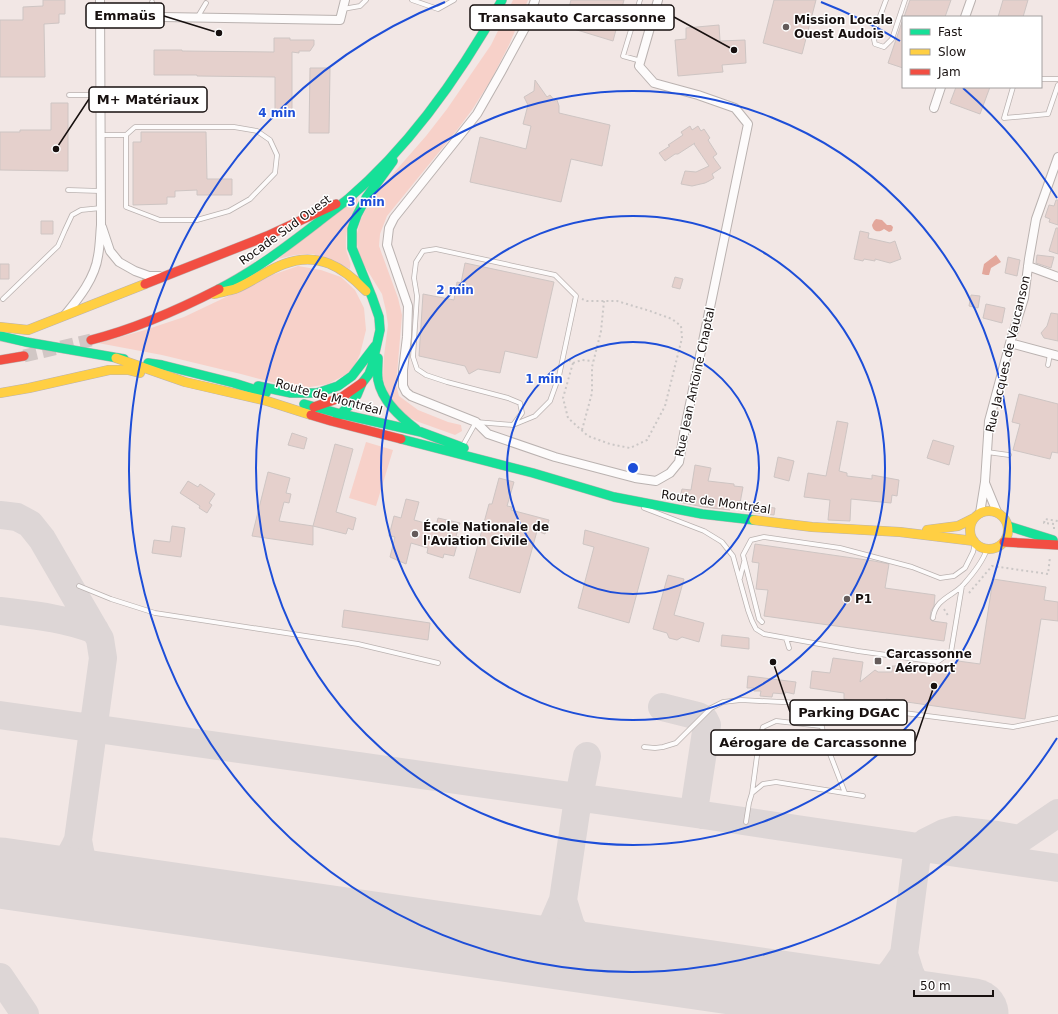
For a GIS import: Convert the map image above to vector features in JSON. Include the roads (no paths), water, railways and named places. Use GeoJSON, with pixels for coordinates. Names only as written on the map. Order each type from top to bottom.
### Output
{"type":"FeatureCollection","features":[{"type":"Feature","properties":{"kind":"main road","name":"Rocade Sud Ouest"},"geometry":{"type":"LineString","coordinates":[[91,340],[152,320],[207,295],[253,269],[294,240],[348,198],[377,171],[412,134],[466,61],[502,0]]}},
{"type":"Feature","properties":{"kind":"main road"},"geometry":{"type":"LineString","coordinates":[[331,421],[351,404],[362,383],[369,374],[380,330],[379,316],[352,248],[351,240],[353,224],[365,200],[412,134]]}},
{"type":"Feature","properties":{"kind":"main road"},"geometry":{"type":"LineString","coordinates":[[0,327],[28,330],[267,236],[348,198]]}},
{"type":"Feature","properties":{"kind":"main road"},"geometry":{"type":"LineString","coordinates":[[207,295],[234,289],[284,264],[305,259],[326,262],[347,272],[372,297]]}},
{"type":"Feature","properties":{"kind":"main road","name":"Route de Montréal"},"geometry":{"type":"LineString","coordinates":[[0,336],[26,342],[162,365],[341,414],[421,432],[533,473]]}},
{"type":"Feature","properties":{"kind":"main road"},"geometry":{"type":"LineString","coordinates":[[234,384],[265,387],[291,393],[317,393],[338,386],[352,376],[377,343]]}},
{"type":"Feature","properties":{"kind":"main road"},"geometry":{"type":"LineString","coordinates":[[377,343],[378,380],[383,395],[399,416],[421,432]]}},
{"type":"Feature","properties":{"kind":"main road"},"geometry":{"type":"LineString","coordinates":[[0,360],[24,356]]}},
{"type":"Feature","properties":{"kind":"main road","name":"Route de Montréal"},"geometry":{"type":"LineString","coordinates":[[116,358],[185,382],[267,401],[331,421],[533,473],[614,497],[710,515],[812,527],[900,532],[974,541]]}},
{"type":"Feature","properties":{"kind":"main road"},"geometry":{"type":"LineString","coordinates":[[0,393],[109,370],[128,370],[185,382]]}},
{"type":"Feature","properties":{"kind":"main road"},"geometry":{"type":"LineString","coordinates":[[267,401],[315,407],[342,397],[362,383]]}},
{"type":"Feature","properties":{"kind":"main road"},"geometry":{"type":"LineString","coordinates":[[986,511],[997,512],[1006,520],[1008,526],[1007,538],[999,546],[987,549],[974,541],[971,535],[971,524],[977,515],[986,511]]}},
{"type":"Feature","properties":{"kind":"main road","name":"Route de Montréal"},"geometry":{"type":"LineString","coordinates":[[900,532],[958,526],[977,515]]}},
{"type":"Feature","properties":{"kind":"main road"},"geometry":{"type":"LineString","coordinates":[[1008,526],[1058,543]]}},
{"type":"Feature","properties":{"kind":"main road"},"geometry":{"type":"LineString","coordinates":[[1004,542],[1058,543]]}},
{"type":"Feature","properties":{"kind":"street"},"geometry":{"type":"LineString","coordinates":[[64,315],[79,298],[92,276],[98,257],[101,225],[100,0]]}},
{"type":"Feature","properties":{"kind":"street"},"geometry":{"type":"LineString","coordinates":[[100,16],[340,20],[345,0]]}},
{"type":"Feature","properties":{"kind":"street","name":"Rue Jean Antoine Chaptal"},"geometry":{"type":"LineString","coordinates":[[535,0],[526,26],[477,114],[394,218],[389,228],[387,245],[408,306],[407,337],[402,370],[403,386],[406,392],[411,396],[476,422],[488,434],[555,457],[635,478],[656,481],[670,473],[679,462],[748,124],[735,108],[698,95],[654,83],[639,66],[641,60]]}},
{"type":"Feature","properties":{"kind":"street"},"geometry":{"type":"LineString","coordinates":[[641,60],[658,0]]}},
{"type":"Feature","properties":{"kind":"street"},"geometry":{"type":"LineString","coordinates":[[965,16],[971,0]]}},
{"type":"Feature","properties":{"kind":"street"},"geometry":{"type":"LineString","coordinates":[[934,108],[941,88]]}},
{"type":"Feature","properties":{"kind":"street","name":"Rue Jacques de Vaucanson"},"geometry":{"type":"LineString","coordinates":[[977,515],[985,482],[989,421],[1024,298],[1036,219],[1058,157]]}},
{"type":"Feature","properties":{"kind":"street"},"geometry":{"type":"LineString","coordinates":[[101,225],[110,251],[120,262],[136,272],[149,276],[166,276]]}},
{"type":"Feature","properties":{"kind":"street"},"geometry":{"type":"LineString","coordinates":[[1028,266],[1058,277]]}},
{"type":"Feature","properties":{"kind":"street"},"geometry":{"type":"LineString","coordinates":[[1010,343],[1054,355]]}},
{"type":"Feature","properties":{"kind":"street","name":"Rue Jacques de Vaucanson"},"geometry":{"type":"LineString","coordinates":[[985,482],[997,512]]}},
{"type":"Feature","properties":{"kind":"lane"},"geometry":{"type":"LineString","coordinates":[[342,9],[360,6],[366,0]]}},
{"type":"Feature","properties":{"kind":"lane"},"geometry":{"type":"LineString","coordinates":[[412,0],[438,9],[454,0]]}},
{"type":"Feature","properties":{"kind":"lane"},"geometry":{"type":"LineString","coordinates":[[640,0],[623,56],[641,60]]}},
{"type":"Feature","properties":{"kind":"lane"},"geometry":{"type":"LineString","coordinates":[[886,0],[873,35],[875,44],[884,47],[892,39],[905,0]]}},
{"type":"Feature","properties":{"kind":"lane"},"geometry":{"type":"LineString","coordinates":[[150,18],[153,1]]}},
{"type":"Feature","properties":{"kind":"lane"},"geometry":{"type":"LineString","coordinates":[[197,18],[206,3]]}},
{"type":"Feature","properties":{"kind":"lane"},"geometry":{"type":"LineString","coordinates":[[1042,79],[1058,79]]}},
{"type":"Feature","properties":{"kind":"lane"},"geometry":{"type":"LineString","coordinates":[[1013,88],[1004,118],[1048,114],[1058,85]]}},
{"type":"Feature","properties":{"kind":"lane"},"geometry":{"type":"LineString","coordinates":[[69,95],[100,95]]}},
{"type":"Feature","properties":{"kind":"lane"},"geometry":{"type":"LineString","coordinates":[[100,135],[126,135],[135,127],[234,127],[258,131],[270,140],[277,155],[275,173],[250,199],[229,211],[197,220],[160,220],[126,207],[126,135]]}},
{"type":"Feature","properties":{"kind":"lane"},"geometry":{"type":"LineString","coordinates":[[68,190],[100,191]]}},
{"type":"Feature","properties":{"kind":"lane"},"geometry":{"type":"LineString","coordinates":[[3,299],[58,246],[72,215],[81,210],[101,208]]}},
{"type":"Feature","properties":{"kind":"lane"},"geometry":{"type":"LineString","coordinates":[[462,447],[476,422],[513,425],[535,416],[550,401],[559,376],[576,296],[555,275],[436,249],[423,251],[416,262],[414,278],[417,296],[414,357],[417,369],[426,375],[447,382],[508,398],[520,403],[522,413],[513,425]]}},
{"type":"Feature","properties":{"kind":"lane"},"geometry":{"type":"LineString","coordinates":[[1048,365],[1054,355]]}},
{"type":"Feature","properties":{"kind":"lane"},"geometry":{"type":"LineString","coordinates":[[987,452],[1009,455]]}},
{"type":"Feature","properties":{"kind":"lane"},"geometry":{"type":"LineString","coordinates":[[614,497],[704,532],[722,542],[733,556],[752,621],[756,629],[764,634],[858,651],[937,662],[951,652],[962,586]]}},
{"type":"Feature","properties":{"kind":"lane"},"geometry":{"type":"LineString","coordinates":[[762,622],[759,619],[743,555],[751,540],[764,537],[840,548],[912,567],[940,578],[954,576],[965,568],[973,552],[974,541]]}},
{"type":"Feature","properties":{"kind":"lane"},"geometry":{"type":"LineString","coordinates":[[933,618],[934,610],[948,596],[962,586],[984,556],[987,549]]}},
{"type":"Feature","properties":{"kind":"lane"},"geometry":{"type":"LineString","coordinates":[[740,579],[745,561]]}},
{"type":"Feature","properties":{"kind":"lane"},"geometry":{"type":"LineString","coordinates":[[736,565],[749,577]]}},
{"type":"Feature","properties":{"kind":"lane"},"geometry":{"type":"LineString","coordinates":[[79,586],[111,599],[155,613],[358,644],[438,663]]}},
{"type":"Feature","properties":{"kind":"lane"},"geometry":{"type":"LineString","coordinates":[[762,640],[764,634]]}},
{"type":"Feature","properties":{"kind":"lane"},"geometry":{"type":"LineString","coordinates":[[786,638],[789,648]]}},
{"type":"Feature","properties":{"kind":"lane"},"geometry":{"type":"LineString","coordinates":[[644,747],[663,748],[676,742],[711,708],[724,702],[741,700],[842,705],[1013,727],[1058,718]]}},
{"type":"Feature","properties":{"kind":"lane"},"geometry":{"type":"LineString","coordinates":[[817,704],[825,741],[845,793]]}},
{"type":"Feature","properties":{"kind":"lane"},"geometry":{"type":"LineString","coordinates":[[746,822],[752,793],[759,741],[763,727],[776,721],[821,726]]}},
{"type":"Feature","properties":{"kind":"lane"},"geometry":{"type":"LineString","coordinates":[[752,793],[763,784],[776,782],[863,796]]}},
{"type":"Feature","properties":{"kind":"tunnel"},"geometry":{"type":"LineString","coordinates":[[24,356],[91,340]]}},
{"type":"Feature","properties":{"kind":"place","name":"Mission Locale Ouest Audois"},"geometry":{"type":"Point","coordinates":[786,27]}},
{"type":"Feature","properties":{"kind":"place","name":"Emmaüs"},"geometry":{"type":"Point","coordinates":[219,33]}},
{"type":"Feature","properties":{"kind":"place","name":"Transakauto Carcassonne"},"geometry":{"type":"Point","coordinates":[734,50]}},
{"type":"Feature","properties":{"kind":"place","name":"M+ Matériaux"},"geometry":{"type":"Point","coordinates":[56,149]}},
{"type":"Feature","properties":{"kind":"place","name":"École Nationale de l'Aviation Civile"},"geometry":{"type":"Point","coordinates":[415,534]}},
{"type":"Feature","properties":{"kind":"place","name":"P1"},"geometry":{"type":"Point","coordinates":[847,599]}},
{"type":"Feature","properties":{"kind":"place","name":"Carcassonne - Aéroport"},"geometry":{"type":"Point","coordinates":[878,661]}},
{"type":"Feature","properties":{"kind":"place","name":"Parking DGAC"},"geometry":{"type":"Point","coordinates":[773,662]}},
{"type":"Feature","properties":{"kind":"place","name":"Aérogare de Carcassonne"},"geometry":{"type":"Point","coordinates":[934,686]}}]}
